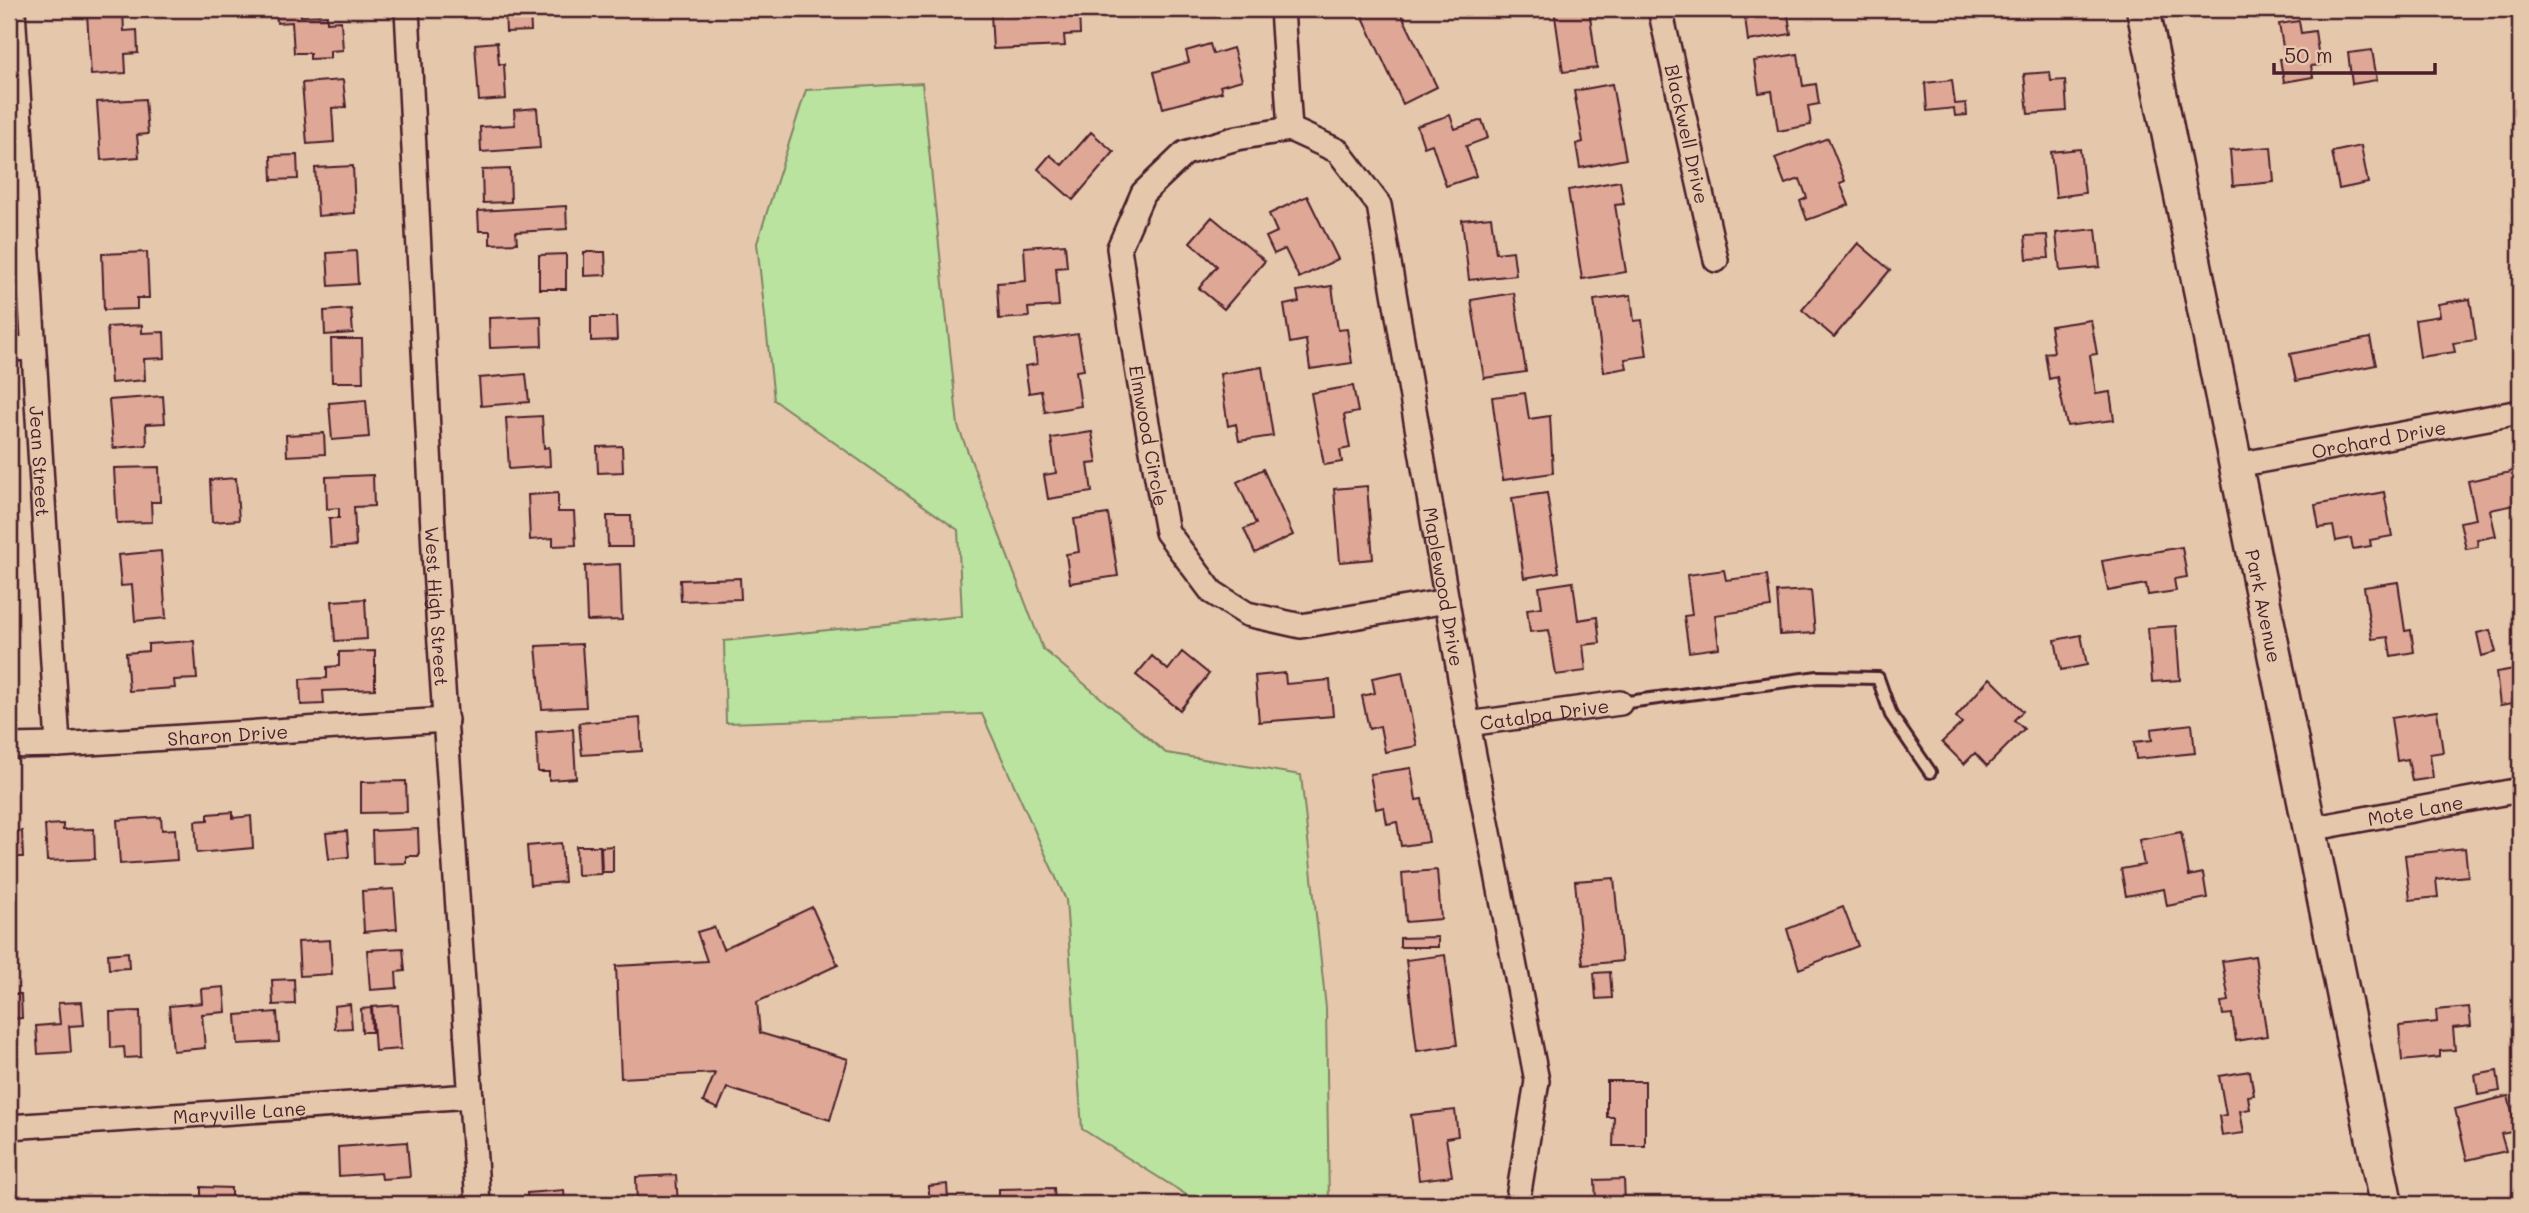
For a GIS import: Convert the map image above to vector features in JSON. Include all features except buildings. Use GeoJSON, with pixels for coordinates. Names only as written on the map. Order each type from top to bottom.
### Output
{"type":"FeatureCollection","features":[{"type":"Feature","properties":{"kind":"street","name":"Jean Street"},"geometry":{"type":"LineString","coordinates":[[13,9],[58,745]]}},
{"type":"Feature","properties":{"kind":"street","name":"West High Street"},"geometry":{"type":"LineString","coordinates":[[407,9],[435,570],[478,1204]]}},
{"type":"Feature","properties":{"kind":"street"},"geometry":{"type":"LineString","coordinates":[[1282,9],[1290,129]]}},
{"type":"Feature","properties":{"kind":"street","name":"Blackwell Drive"},"geometry":{"type":"LineString","coordinates":[[1660,9],[1717,260]]}},
{"type":"Feature","properties":{"kind":"street","name":"Park Avenue"},"geometry":{"type":"LineString","coordinates":[[2143,9],[2386,1204]]}},
{"type":"Feature","properties":{"kind":"street","name":"Elmwood Circle"},"geometry":{"type":"LineString","coordinates":[[1290,129],[1237,138],[1185,153],[1143,193],[1119,248],[1138,374],[1167,532],[1212,592],[1247,614],[1301,626],[1447,601]]}},
{"type":"Feature","properties":{"kind":"street","name":"Maplewood Drive"},"geometry":{"type":"LineString","coordinates":[[1290,129],[1338,151],[1379,205],[1468,724],[1537,1081],[1517,1204]]}},
{"type":"Feature","properties":{"kind":"street"},"geometry":{"type":"LineString","coordinates":[[9,349],[32,348]]}},
{"type":"Feature","properties":{"kind":"street","name":"Orchard Drive"},"geometry":{"type":"LineString","coordinates":[[2237,465],[2520,412]]}},
{"type":"Feature","properties":{"kind":"street","name":"Catalpa Drive"},"geometry":{"type":"LineString","coordinates":[[1468,724],[1620,703]]}},
{"type":"Feature","properties":{"kind":"street","name":"Sharon Drive"},"geometry":{"type":"LineString","coordinates":[[9,746],[446,720]]}},
{"type":"Feature","properties":{"kind":"street","name":"Mote Lane"},"geometry":{"type":"LineString","coordinates":[[2310,829],[2520,790]]}},
{"type":"Feature","properties":{"kind":"street","name":"Maryville Lane"},"geometry":{"type":"LineString","coordinates":[[9,1127],[471,1096]]}},
{"type":"Feature","properties":{"kind":"lane"},"geometry":{"type":"LineString","coordinates":[[1620,703],[1818,677],[1878,678],[1891,715],[1930,772]]}},
{"type":"Feature","properties":{"kind":"green space"},"geometry":{"type":"Polygon","coordinates":[[[922,83],[958,426],[1043,649],[1166,753],[1301,775],[1326,1008],[1329,1204],[1201,1204],[1082,1129],[1066,900],[982,714],[726,723],[724,641],[962,616],[958,530],[774,400],[757,243],[806,90],[922,83]]]}}]}
